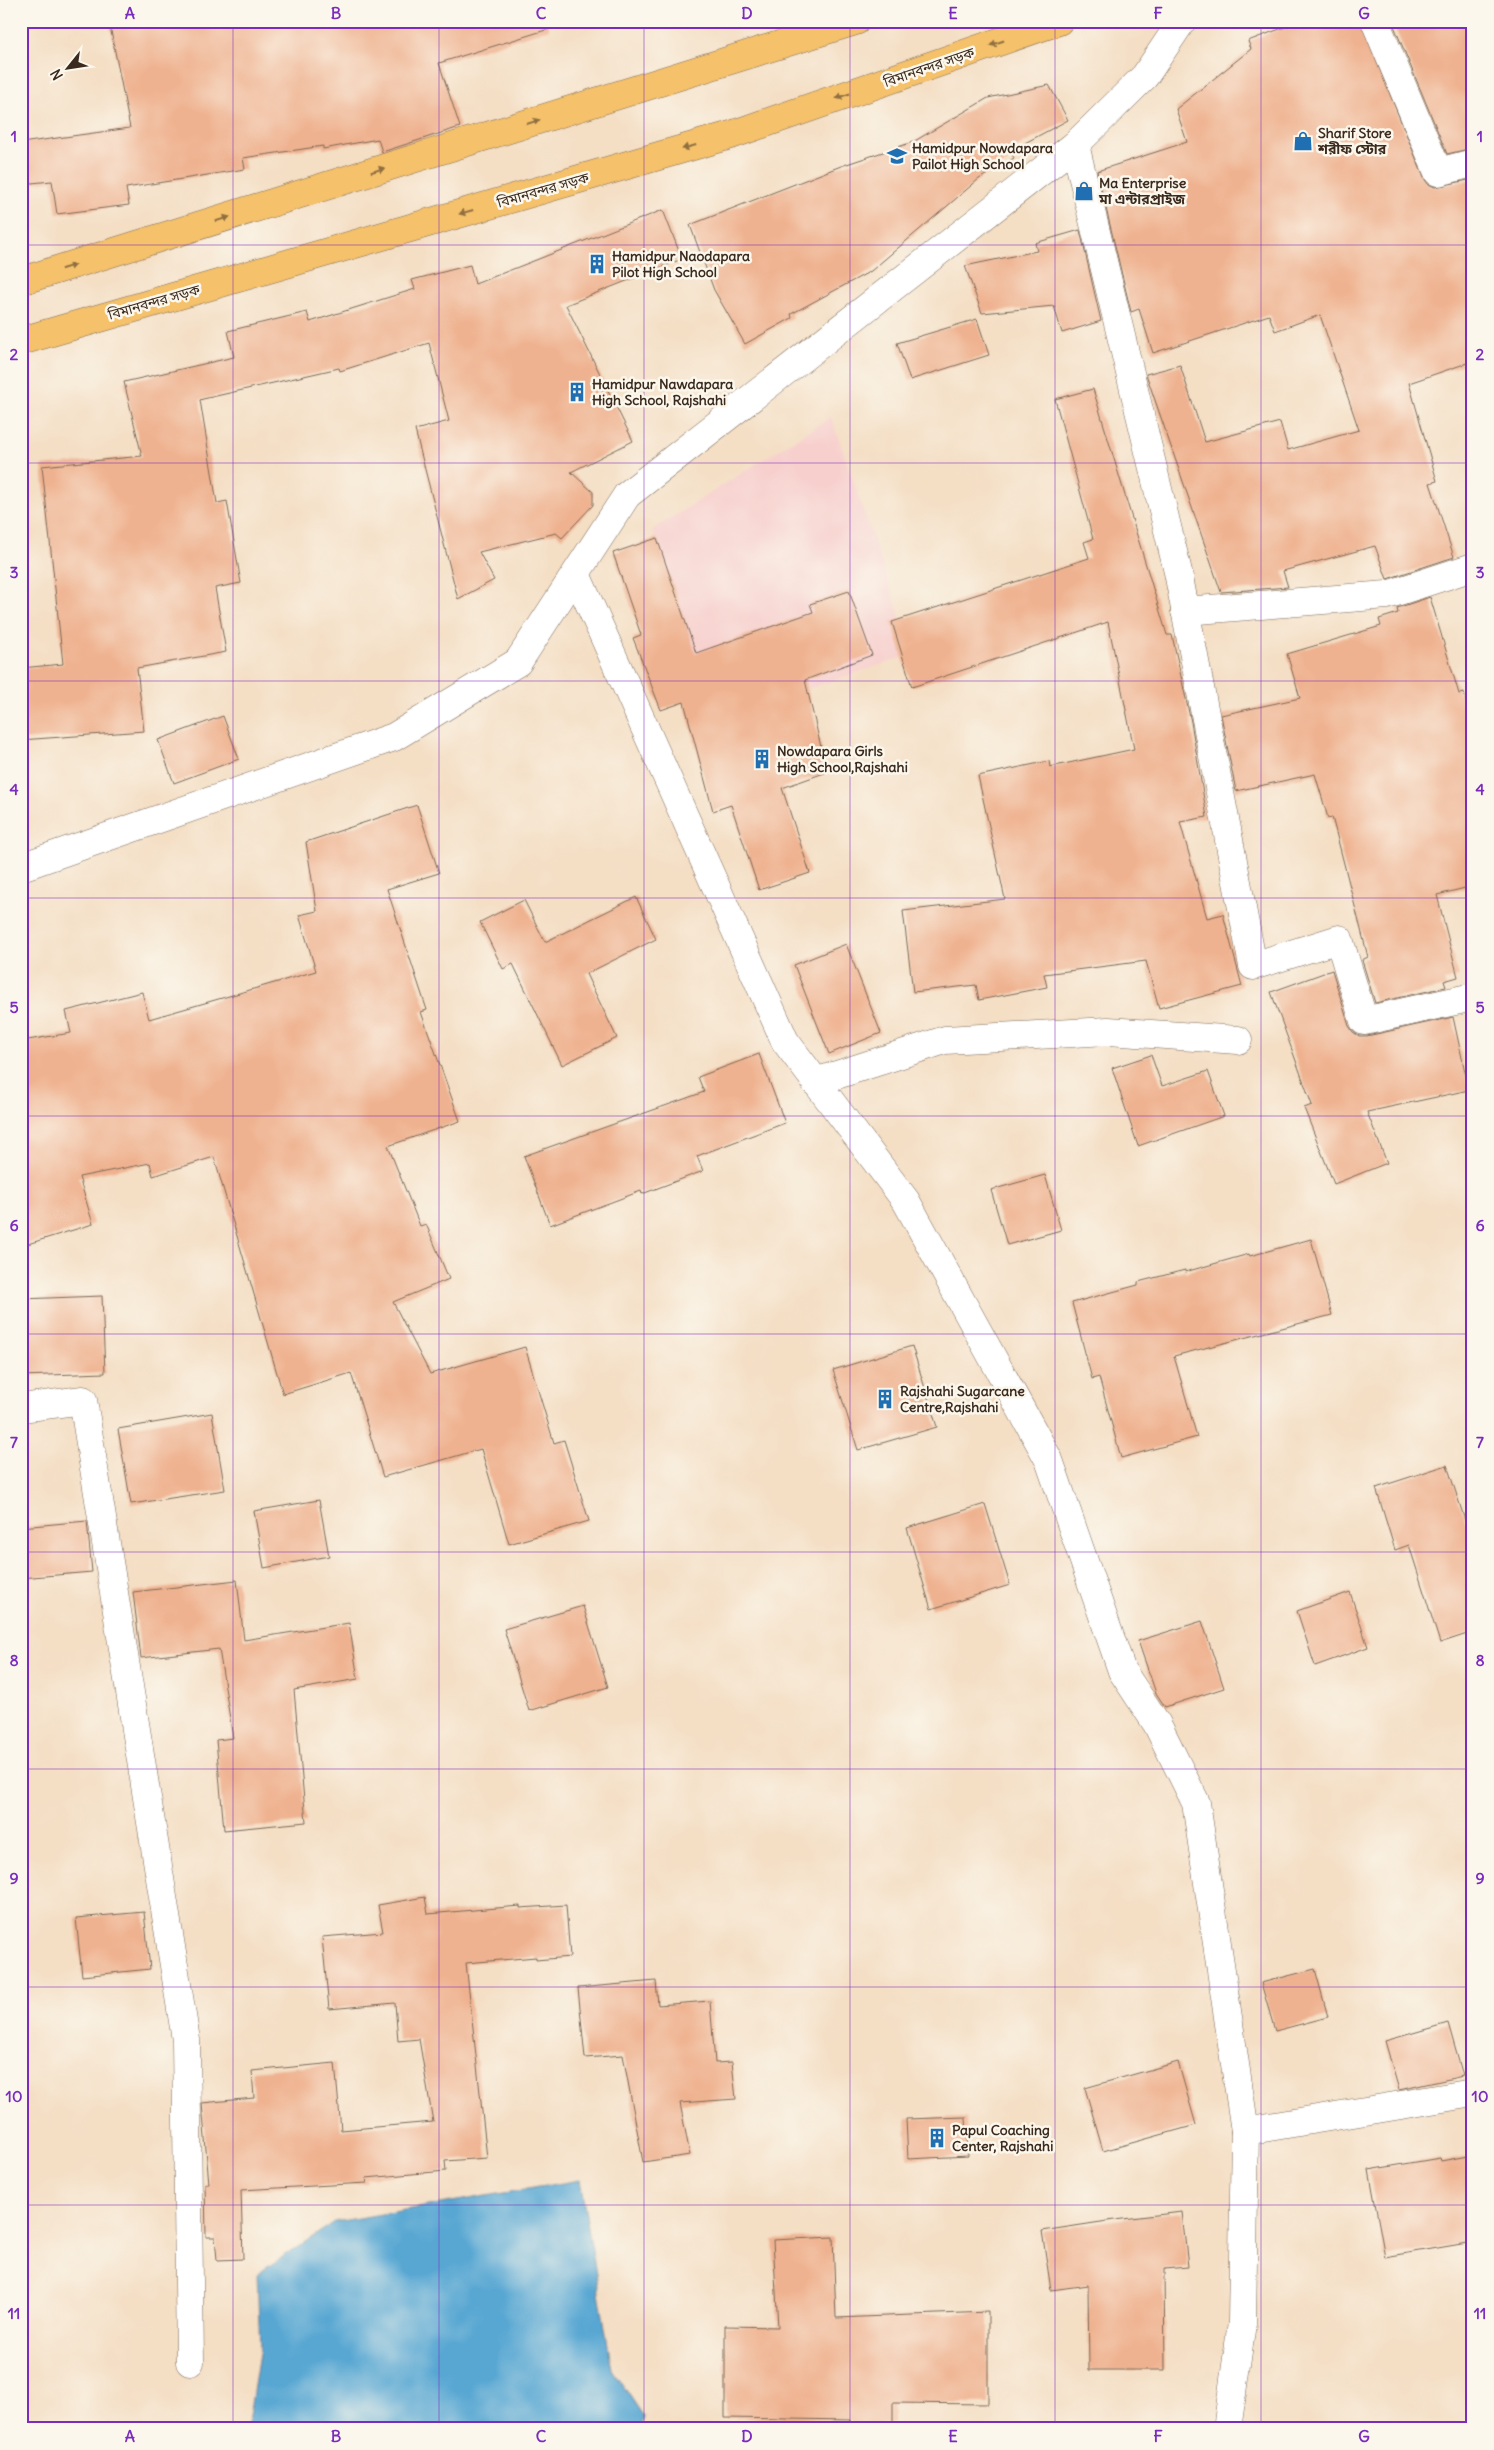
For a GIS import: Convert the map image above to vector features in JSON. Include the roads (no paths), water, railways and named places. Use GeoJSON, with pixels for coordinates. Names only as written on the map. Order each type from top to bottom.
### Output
{"type":"FeatureCollection","features":[{"type":"Feature","properties":{"kind":"main road","name":"বিমানবন্দর সড়ক"},"geometry":{"type":"LineString","coordinates":[[21,341],[732,135],[1059,21]]}},
{"type":"Feature","properties":{"kind":"main road"},"geometry":{"type":"LineString","coordinates":[[21,281],[855,22]]}},
{"type":"Feature","properties":{"kind":"street"},"geometry":{"type":"LineString","coordinates":[[21,868],[394,737],[518,662],[627,494],[1075,145],[1145,76],[1182,21]]}},
{"type":"Feature","properties":{"kind":"street"},"geometry":{"type":"LineString","coordinates":[[1375,21],[1438,172],[1473,163]]}},
{"type":"Feature","properties":{"kind":"street"},"geometry":{"type":"LineString","coordinates":[[1075,145],[1178,572],[1253,966],[1339,939],[1364,1021],[1473,998]]}},
{"type":"Feature","properties":{"kind":"street"},"geometry":{"type":"LineString","coordinates":[[1185,611],[1387,595],[1473,567]]}},
{"type":"Feature","properties":{"kind":"street"},"geometry":{"type":"LineString","coordinates":[[576,574],[785,1041],[906,1202],[1049,1460],[1122,1671],[1157,1724],[1196,1803],[1245,2131],[1242,2323],[1227,2429]]}},
{"type":"Feature","properties":{"kind":"street"},"geometry":{"type":"LineString","coordinates":[[816,1082],[945,1040],[1108,1031],[1238,1040]]}},
{"type":"Feature","properties":{"kind":"street"},"geometry":{"type":"LineString","coordinates":[[21,1408],[83,1400],[186,2040],[190,2362]]}},
{"type":"Feature","properties":{"kind":"street"},"geometry":{"type":"LineString","coordinates":[[1245,2131],[1473,2092]]}},
{"type":"Feature","properties":{"kind":"water"},"geometry":{"type":"Polygon","coordinates":[[[580,2180],[612,2369],[644,2417],[641,2429],[247,2429],[260,2348],[257,2274],[335,2222],[580,2180]]]}},
{"type":"Feature","properties":{"kind":"place","name":"Sharif Store শরীফ স্টোর"},"geometry":{"type":"Point","coordinates":[1303,141]}},
{"type":"Feature","properties":{"kind":"place","name":"Hamidpur Nowdapara Pailot High School"},"geometry":{"type":"Point","coordinates":[897,156]}},
{"type":"Feature","properties":{"kind":"place","name":"Ma Enterprise মা এন্টারপ্রাইজ"},"geometry":{"type":"Point","coordinates":[1084,191]}},
{"type":"Feature","properties":{"kind":"place","name":"Hamidpur Naodapara Pilot High School"},"geometry":{"type":"Point","coordinates":[597,264]}},
{"type":"Feature","properties":{"kind":"place","name":"Hamidpur Nawdapara High School, Rajshahi"},"geometry":{"type":"Point","coordinates":[577,392]}},
{"type":"Feature","properties":{"kind":"place","name":"Nowdapara Girls High School,Rajshahi"},"geometry":{"type":"Point","coordinates":[762,759]}},
{"type":"Feature","properties":{"kind":"place","name":"Rajshahi Sugarcane Centre,Rajshahi"},"geometry":{"type":"Point","coordinates":[885,1399]}},
{"type":"Feature","properties":{"kind":"place","name":"Papul Coaching Center, Rajshahi"},"geometry":{"type":"Point","coordinates":[937,2138]}}]}
